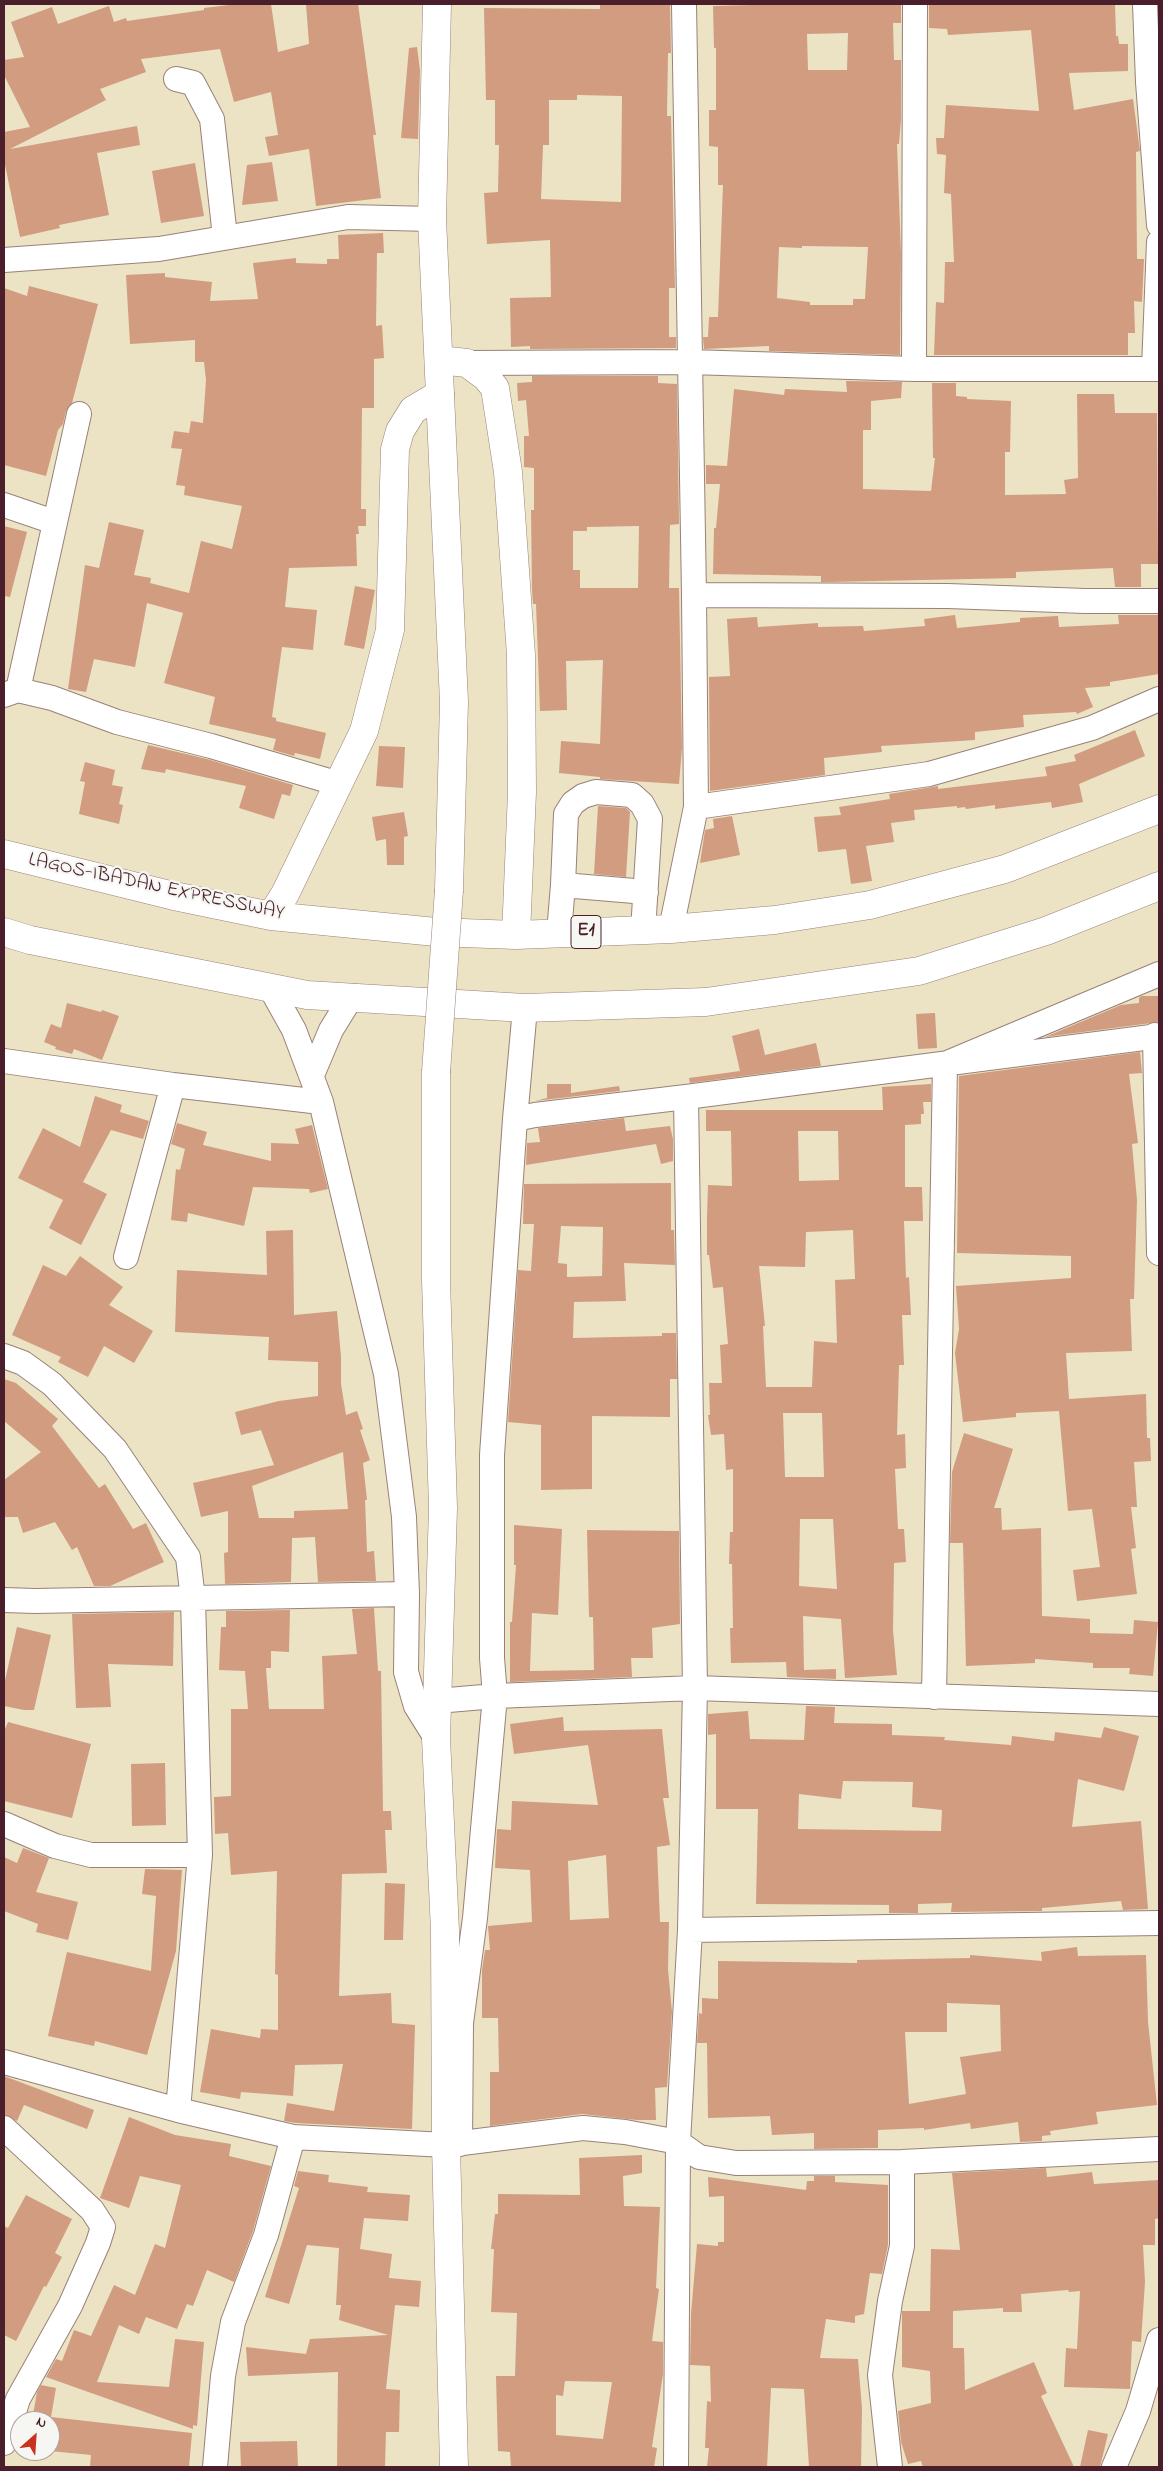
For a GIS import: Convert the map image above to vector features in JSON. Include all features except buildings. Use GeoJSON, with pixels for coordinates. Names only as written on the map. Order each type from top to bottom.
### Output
{"type":"FeatureCollection","features":[{"type":"Feature","properties":{"kind":"main road"},"geometry":{"type":"LineString","coordinates":[[437,4],[432,219],[454,702],[449,890],[436,1072],[436,1280],[443,1508],[436,1738],[453,2144],[454,2467]]}},
{"type":"Feature","properties":{"kind":"main road"},"geometry":{"type":"LineString","coordinates":[[439,360],[467,363],[486,377],[495,388],[508,472],[521,656],[522,792],[516,935]]}},
{"type":"Feature","properties":{"kind":"main road"},"geometry":{"type":"LineString","coordinates":[[271,916],[285,894],[364,731],[390,630],[396,449],[400,431],[412,410],[440,394]]}},
{"type":"Feature","properties":{"kind":"main road","name":"LAGOS-IBADAN EXPRESSWAY"},"geometry":{"type":"LineString","coordinates":[[4,854],[174,896],[271,916],[436,932],[516,935],[671,930],[775,920],[870,904],[1005,869],[1159,809]]}},
{"type":"Feature","properties":{"kind":"main road"},"geometry":{"type":"LineString","coordinates":[[4,932],[30,940],[270,986],[307,995],[352,996],[525,1008],[706,1002],[919,971],[1046,931],[1159,886]]}},
{"type":"Feature","properties":{"kind":"street"},"geometry":{"type":"LineString","coordinates":[[671,930],[696,807],[684,4]]}},
{"type":"Feature","properties":{"kind":"street"},"geometry":{"type":"LineString","coordinates":[[914,369],[915,4]]}},
{"type":"Feature","properties":{"kind":"street"},"geometry":{"type":"LineString","coordinates":[[1145,4],[1148,82],[1159,225]]}},
{"type":"Feature","properties":{"kind":"street"},"geometry":{"type":"LineString","coordinates":[[176,79],[193,83],[212,119],[226,237]]}},
{"type":"Feature","properties":{"kind":"street"},"geometry":{"type":"LineString","coordinates":[[4,260],[159,249],[348,217],[432,219]]}},
{"type":"Feature","properties":{"kind":"street"},"geometry":{"type":"LineString","coordinates":[[467,363],[690,362],[914,369],[1157,369],[1159,242]]}},
{"type":"Feature","properties":{"kind":"street"},"geometry":{"type":"LineString","coordinates":[[79,414],[54,522],[36,617],[11,693],[52,698],[118,722],[211,746],[339,784]]}},
{"type":"Feature","properties":{"kind":"street"},"geometry":{"type":"LineString","coordinates":[[4,505],[54,522]]}},
{"type":"Feature","properties":{"kind":"street"},"geometry":{"type":"LineString","coordinates":[[694,596],[948,596],[1159,602]]}},
{"type":"Feature","properties":{"kind":"street"},"geometry":{"type":"LineString","coordinates":[[696,807],[929,774],[1092,728],[1159,699]]}},
{"type":"Feature","properties":{"kind":"street"},"geometry":{"type":"LineString","coordinates":[[559,933],[566,814],[573,803],[583,796],[596,792],[632,794],[642,804],[650,819],[642,930]]}},
{"type":"Feature","properties":{"kind":"street"},"geometry":{"type":"LineString","coordinates":[[563,885],[646,892]]}},
{"type":"Feature","properties":{"kind":"street"},"geometry":{"type":"LineString","coordinates":[[945,1064],[1159,974]]}},
{"type":"Feature","properties":{"kind":"street"},"geometry":{"type":"LineString","coordinates":[[270,986],[294,1030],[321,1102],[386,1374],[404,1517],[407,1594],[406,1672],[416,1706],[436,1738]]}},
{"type":"Feature","properties":{"kind":"street"},"geometry":{"type":"LineString","coordinates":[[312,1075],[331,1030],[352,996]]}},
{"type":"Feature","properties":{"kind":"street"},"geometry":{"type":"LineString","coordinates":[[453,2144],[461,2024],[475,1918],[495,1696],[492,1658],[492,1455],[515,1119],[525,1008]]}},
{"type":"Feature","properties":{"kind":"street"},"geometry":{"type":"LineString","coordinates":[[515,1119],[1157,1036],[1159,1253]]}},
{"type":"Feature","properties":{"kind":"street"},"geometry":{"type":"LineString","coordinates":[[4,1061],[173,1085],[321,1102]]}},
{"type":"Feature","properties":{"kind":"street"},"geometry":{"type":"LineString","coordinates":[[934,1697],[945,1064]]}},
{"type":"Feature","properties":{"kind":"street"},"geometry":{"type":"LineString","coordinates":[[126,1257],[173,1085]]}},
{"type":"Feature","properties":{"kind":"street"},"geometry":{"type":"LineString","coordinates":[[676,2467],[678,2142],[690,1930],[695,1688],[686,1097]]}},
{"type":"Feature","properties":{"kind":"street"},"geometry":{"type":"LineString","coordinates":[[4,1356],[24,1362],[52,1384],[115,1449],[188,1557],[192,1599],[200,1855],[178,2110]]}},
{"type":"Feature","properties":{"kind":"street"},"geometry":{"type":"LineString","coordinates":[[4,1600],[35,1602],[407,1594]]}},
{"type":"Feature","properties":{"kind":"street"},"geometry":{"type":"LineString","coordinates":[[437,1701],[495,1696],[695,1688],[1159,1704]]}},
{"type":"Feature","properties":{"kind":"street"},"geometry":{"type":"LineString","coordinates":[[4,1824],[55,1846],[91,1855],[200,1855]]}},
{"type":"Feature","properties":{"kind":"street"},"geometry":{"type":"LineString","coordinates":[[690,1930],[1159,1923]]}},
{"type":"Feature","properties":{"kind":"street"},"geometry":{"type":"LineString","coordinates":[[4,2062],[178,2110],[293,2137],[453,2144],[583,2128],[625,2132],[678,2142],[699,2157],[736,2164],[902,2162],[1159,2149]]}},
{"type":"Feature","properties":{"kind":"street"},"geometry":{"type":"LineString","coordinates":[[4,2128],[92,2210],[103,2227],[98,2243],[70,2306],[18,2399],[4,2443]]}},
{"type":"Feature","properties":{"kind":"street"},"geometry":{"type":"LineString","coordinates":[[216,2467],[222,2376],[233,2322],[266,2235],[293,2137]]}},
{"type":"Feature","properties":{"kind":"street"},"geometry":{"type":"LineString","coordinates":[[890,2467],[880,2375],[890,2300],[902,2246],[902,2162]]}},
{"type":"Feature","properties":{"kind":"street"},"geometry":{"type":"LineString","coordinates":[[1114,2467],[1138,2411],[1159,2340]]}}]}
